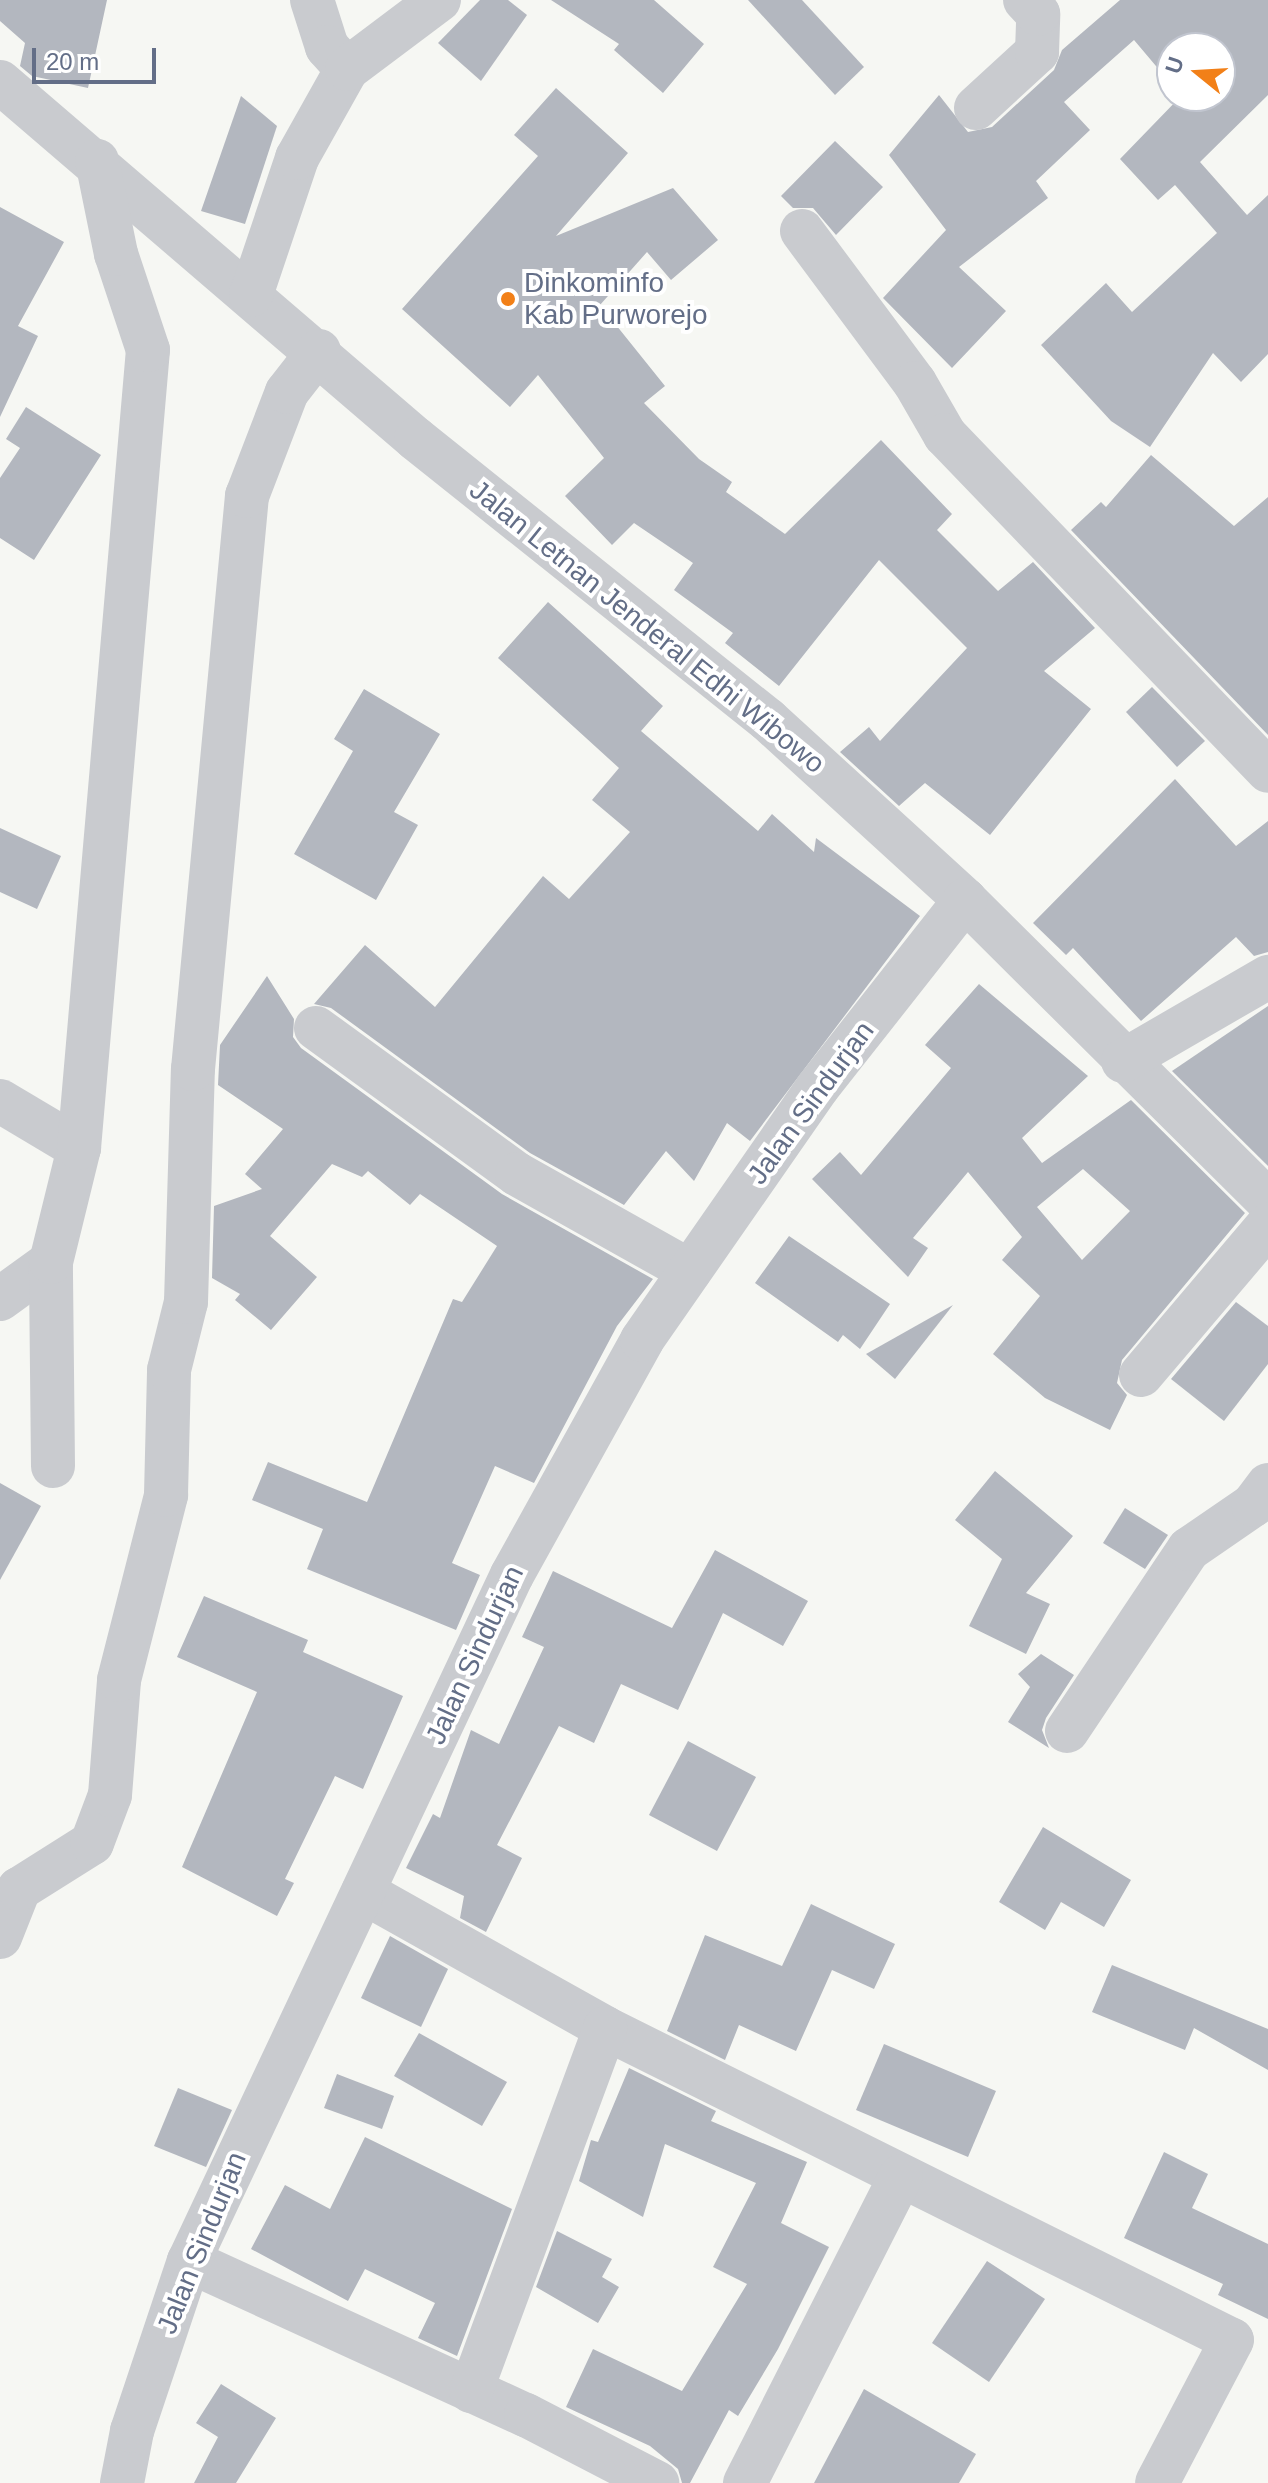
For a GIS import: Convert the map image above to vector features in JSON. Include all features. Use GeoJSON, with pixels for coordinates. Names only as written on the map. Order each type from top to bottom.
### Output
{"type":"FeatureCollection","features":[{"type":"Feature","properties":{"kind":"street"},"geometry":{"type":"LineString","coordinates":[[312,0],[327,47],[347,69]]}},
{"type":"Feature","properties":{"kind":"street"},"geometry":{"type":"LineString","coordinates":[[251,295],[297,158],[347,69],[439,0]]}},
{"type":"Feature","properties":{"kind":"street"},"geometry":{"type":"LineString","coordinates":[[976,108],[1037,52],[1038,14],[1025,0]]}},
{"type":"Feature","properties":{"kind":"street","name":"Jalan Letnan Jenderal Edhi Wibowo"},"geometry":{"type":"LineString","coordinates":[[5,101],[97,161],[319,351],[416,439],[768,720],[965,900],[1123,1061],[1268,1201]]}},
{"type":"Feature","properties":{"kind":"street"},"geometry":{"type":"LineString","coordinates":[[53,1466],[51,1262],[79,1148],[148,350],[116,254],[97,161]]}},
{"type":"Feature","properties":{"kind":"street"},"geometry":{"type":"LineString","coordinates":[[802,231],[915,383],[945,435],[1268,771]]}},
{"type":"Feature","properties":{"kind":"street"},"geometry":{"type":"LineString","coordinates":[[0,1937],[19,1889],[92,1843],[110,1795],[119,1680],[166,1495],[169,1370],[186,1302],[193,1069],[247,496],[287,392],[319,351]]}},
{"type":"Feature","properties":{"kind":"street","name":"Jalan Sindurjan"},"geometry":{"type":"LineString","coordinates":[[122,2483],[132,2431],[189,2261],[512,1575],[642,1340],[818,1087],[965,900]]}},
{"type":"Feature","properties":{"kind":"street"},"geometry":{"type":"LineString","coordinates":[[1123,1061],[1268,977]]}},
{"type":"Feature","properties":{"kind":"street"},"geometry":{"type":"LineString","coordinates":[[316,1028],[517,1174],[690,1271]]}},
{"type":"Feature","properties":{"kind":"street"},"geometry":{"type":"LineString","coordinates":[[0,1101],[79,1148]]}},
{"type":"Feature","properties":{"kind":"street"},"geometry":{"type":"LineString","coordinates":[[1141,1375],[1268,1225]]}},
{"type":"Feature","properties":{"kind":"street"},"geometry":{"type":"LineString","coordinates":[[0,1299],[51,1262]]}},
{"type":"Feature","properties":{"kind":"street"},"geometry":{"type":"LineString","coordinates":[[1067,1731],[1189,1549],[1244,1512],[1268,1485]]}},
{"type":"Feature","properties":{"kind":"street"},"geometry":{"type":"LineString","coordinates":[[363,1892],[605,2028],[1250,2347],[1157,2483]]}},
{"type":"Feature","properties":{"kind":"street"},"geometry":{"type":"LineString","coordinates":[[471,2391],[605,2028]]}},
{"type":"Feature","properties":{"kind":"street"},"geometry":{"type":"LineString","coordinates":[[745,2483],[901,2176]]}},
{"type":"Feature","properties":{"kind":"street"},"geometry":{"type":"LineString","coordinates":[[189,2261],[471,2391],[657,2483]]}},
{"type":"Feature","properties":{"kind":"building"},"geometry":{"type":"Polygon","coordinates":[[[0,0],[107,0],[88,88],[32,76],[20,66],[25,43],[0,21],[0,0]]]}},
{"type":"Feature","properties":{"kind":"building"},"geometry":{"type":"Polygon","coordinates":[[[480,0],[508,0],[527,15],[481,81],[438,43],[480,0]]]}},
{"type":"Feature","properties":{"kind":"building"},"geometry":{"type":"Polygon","coordinates":[[[551,0],[654,0],[704,44],[663,93],[614,50],[619,44],[551,0]]]}},
{"type":"Feature","properties":{"kind":"building"},"geometry":{"type":"Polygon","coordinates":[[[748,0],[802,0],[864,67],[835,95],[748,0]]]}},
{"type":"Feature","properties":{"kind":"building"},"geometry":{"type":"Polygon","coordinates":[[[1120,0],[1268,0],[1268,95],[1200,162],[1247,215],[1268,195],[1268,354],[1241,382],[1213,353],[1150,447],[1111,421],[1041,345],[1106,283],[1132,312],[1217,233],[1175,185],[1158,200],[1120,159],[1166,112],[1236,112],[1236,32],[1156,32],[1156,66],[1134,40],[1064,102],[1090,130],[1036,181],[1048,198],[959,267],[1006,311],[952,368],[883,298],[946,230],[889,155],[939,95],[968,132],[992,127],[1054,70],[1062,50],[1120,0]]]}},
{"type":"Feature","properties":{"kind":"building"},"geometry":{"type":"Polygon","coordinates":[[[556,88],[628,153],[556,236],[673,188],[718,240],[671,280],[647,252],[600,305],[665,386],[644,403],[699,459],[732,482],[726,492],[785,534],[881,440],[952,514],[937,530],[998,591],[1033,562],[1095,628],[1044,671],[1091,709],[990,835],[925,783],[899,806],[840,752],[869,727],[880,741],[967,648],[879,560],[779,686],[725,643],[733,633],[674,590],[693,563],[634,523],[612,545],[565,496],[604,458],[538,375],[510,407],[402,309],[538,156],[514,135],[556,88]]]}},
{"type":"Feature","properties":{"kind":"building"},"geometry":{"type":"Polygon","coordinates":[[[241,96],[277,126],[245,224],[201,211],[241,96]]]}},
{"type":"Feature","properties":{"kind":"building"},"geometry":{"type":"Polygon","coordinates":[[[835,141],[883,187],[836,235],[813,208],[793,208],[781,196],[835,141]]]}},
{"type":"Feature","properties":{"kind":"building"},"geometry":{"type":"Polygon","coordinates":[[[0,207],[64,242],[18,326],[38,336],[0,417],[0,207]]]}},
{"type":"Feature","properties":{"kind":"building"},"geometry":{"type":"Polygon","coordinates":[[[26,407],[101,455],[34,560],[0,538],[0,478],[20,448],[6,439],[26,407]]]}},
{"type":"Feature","properties":{"kind":"building"},"geometry":{"type":"Polygon","coordinates":[[[1151,455],[1234,526],[1268,497],[1268,735],[1071,530],[1101,502],[1106,507],[1151,455]]]}},
{"type":"Feature","properties":{"kind":"building"},"geometry":{"type":"Polygon","coordinates":[[[548,602],[663,706],[641,731],[758,831],[772,814],[814,852],[816,838],[920,916],[750,1141],[727,1123],[694,1181],[666,1151],[624,1205],[530,1153],[331,1008],[314,1004],[365,945],[435,1007],[543,876],[569,899],[630,832],[592,800],[619,768],[498,658],[548,602]]]}},
{"type":"Feature","properties":{"kind":"building"},"geometry":{"type":"Polygon","coordinates":[[[1152,687],[1205,741],[1177,767],[1126,712],[1152,687]]]}},
{"type":"Feature","properties":{"kind":"building"},"geometry":{"type":"Polygon","coordinates":[[[364,689],[440,734],[394,812],[418,825],[376,900],[294,854],[353,751],[334,739],[364,689]]]}},
{"type":"Feature","properties":{"kind":"building"},"geometry":{"type":"Polygon","coordinates":[[[1175,779],[1236,846],[1268,821],[1268,952],[1254,956],[1236,937],[1141,1021],[1073,948],[1066,955],[1033,923],[1175,779]]]}},
{"type":"Feature","properties":{"kind":"building"},"geometry":{"type":"Polygon","coordinates":[[[0,828],[61,856],[37,909],[0,892],[0,828]]]}},
{"type":"Feature","properties":{"kind":"building"},"geometry":{"type":"Polygon","coordinates":[[[267,976],[294,1019],[293,1037],[301,1048],[502,1194],[653,1279],[617,1326],[534,1483],[495,1466],[452,1563],[480,1575],[456,1630],[307,1569],[323,1529],[252,1500],[268,1462],[367,1502],[453,1299],[462,1302],[497,1246],[420,1194],[410,1205],[368,1171],[362,1177],[332,1164],[270,1236],[317,1277],[271,1330],[235,1300],[240,1294],[212,1278],[214,1206],[262,1189],[245,1174],[283,1129],[218,1085],[220,1045],[267,976]]]}},
{"type":"Feature","properties":{"kind":"building"},"geometry":{"type":"Polygon","coordinates":[[[979,984],[1088,1076],[1022,1138],[1042,1163],[1131,1100],[1245,1213],[1122,1360],[1117,1383],[1127,1395],[1110,1430],[1045,1398],[993,1354],[1040,1296],[1002,1260],[1022,1237],[968,1172],[913,1238],[928,1248],[908,1277],[812,1179],[840,1152],[861,1175],[951,1068],[925,1045],[979,984]],[[1083,1169],[1037,1207],[1082,1260],[1130,1211],[1083,1169]]]}},
{"type":"Feature","properties":{"kind":"building"},"geometry":{"type":"Polygon","coordinates":[[[1268,1006],[1268,1166],[1172,1071],[1268,1006]]]}},
{"type":"Feature","properties":{"kind":"building"},"geometry":{"type":"Polygon","coordinates":[[[789,1236],[890,1304],[860,1349],[843,1335],[838,1342],[755,1283],[789,1236]]]}},
{"type":"Feature","properties":{"kind":"building"},"geometry":{"type":"Polygon","coordinates":[[[1236,1302],[1268,1326],[1268,1364],[1224,1421],[1171,1379],[1236,1302]]]}},
{"type":"Feature","properties":{"kind":"building"},"geometry":{"type":"Polygon","coordinates":[[[953,1305],[895,1379],[866,1354],[953,1305]]]}},
{"type":"Feature","properties":{"kind":"building"},"geometry":{"type":"Polygon","coordinates":[[[995,1471],[1073,1536],[1026,1593],[1050,1604],[1026,1654],[969,1626],[1002,1559],[955,1520],[995,1471]]]}},
{"type":"Feature","properties":{"kind":"building"},"geometry":{"type":"Polygon","coordinates":[[[0,1483],[41,1506],[0,1580],[0,1483]]]}},
{"type":"Feature","properties":{"kind":"building"},"geometry":{"type":"Polygon","coordinates":[[[1125,1508],[1168,1535],[1145,1569],[1103,1543],[1125,1508]]]}},
{"type":"Feature","properties":{"kind":"building"},"geometry":{"type":"Polygon","coordinates":[[[715,1550],[808,1601],[783,1646],[723,1613],[678,1710],[621,1684],[594,1743],[559,1726],[497,1845],[522,1858],[486,1932],[460,1918],[464,1896],[406,1868],[433,1814],[440,1818],[471,1730],[499,1744],[544,1647],[522,1637],[553,1571],[672,1628],[715,1550]]]}},
{"type":"Feature","properties":{"kind":"building"},"geometry":{"type":"Polygon","coordinates":[[[204,1596],[308,1640],[303,1652],[403,1696],[363,1789],[335,1776],[285,1879],[294,1883],[277,1916],[182,1867],[257,1692],[177,1657],[204,1596]]]}},
{"type":"Feature","properties":{"kind":"building"},"geometry":{"type":"Polygon","coordinates":[[[1041,1654],[1074,1675],[1046,1718],[1042,1730],[1049,1748],[1008,1722],[1030,1687],[1018,1674],[1041,1654]]]}},
{"type":"Feature","properties":{"kind":"building"},"geometry":{"type":"Polygon","coordinates":[[[688,1741],[756,1777],[717,1851],[649,1815],[688,1741]]]}},
{"type":"Feature","properties":{"kind":"building"},"geometry":{"type":"Polygon","coordinates":[[[1043,1827],[1131,1880],[1104,1927],[1061,1902],[1045,1930],[999,1902],[1043,1827]]]}},
{"type":"Feature","properties":{"kind":"building"},"geometry":{"type":"Polygon","coordinates":[[[811,1904],[895,1944],[874,1989],[832,1970],[796,2051],[739,2025],[725,2060],[667,2031],[705,1935],[782,1966],[811,1904]]]}},
{"type":"Feature","properties":{"kind":"building"},"geometry":{"type":"Polygon","coordinates":[[[390,1936],[448,1969],[421,2027],[361,1998],[390,1936]]]}},
{"type":"Feature","properties":{"kind":"building"},"geometry":{"type":"Polygon","coordinates":[[[1112,1965],[1268,2029],[1268,2070],[1194,2028],[1185,2050],[1092,2012],[1112,1965]]]}},
{"type":"Feature","properties":{"kind":"building"},"geometry":{"type":"Polygon","coordinates":[[[419,2033],[507,2082],[482,2126],[394,2076],[419,2033]]]}},
{"type":"Feature","properties":{"kind":"building"},"geometry":{"type":"Polygon","coordinates":[[[884,2044],[996,2091],[968,2157],[856,2110],[884,2044]]]}},
{"type":"Feature","properties":{"kind":"building"},"geometry":{"type":"Polygon","coordinates":[[[629,2068],[716,2111],[711,2121],[807,2162],[781,2223],[829,2247],[778,2349],[738,2416],[729,2410],[690,2483],[682,2483],[678,2469],[650,2446],[566,2407],[593,2349],[682,2391],[747,2284],[713,2267],[756,2183],[665,2144],[643,2217],[579,2181],[591,2140],[598,2142],[629,2068]]]}},
{"type":"Feature","properties":{"kind":"building"},"geometry":{"type":"Polygon","coordinates":[[[337,2074],[394,2096],[382,2129],[324,2108],[337,2074]]]}},
{"type":"Feature","properties":{"kind":"building"},"geometry":{"type":"Polygon","coordinates":[[[178,2088],[232,2110],[206,2167],[154,2146],[178,2088]]]}},
{"type":"Feature","properties":{"kind":"building"},"geometry":{"type":"Polygon","coordinates":[[[365,2137],[512,2209],[457,2356],[418,2338],[435,2303],[365,2269],[348,2301],[251,2249],[285,2185],[330,2209],[365,2137]]]}},
{"type":"Feature","properties":{"kind":"building"},"geometry":{"type":"Polygon","coordinates":[[[1164,2152],[1208,2174],[1192,2208],[1268,2244],[1268,2319],[1218,2295],[1223,2284],[1124,2238],[1164,2152]]]}},
{"type":"Feature","properties":{"kind":"building"},"geometry":{"type":"Polygon","coordinates":[[[557,2231],[612,2259],[602,2277],[619,2287],[598,2323],[536,2287],[557,2231]]]}},
{"type":"Feature","properties":{"kind":"building"},"geometry":{"type":"Polygon","coordinates":[[[987,2261],[1045,2299],[989,2382],[932,2343],[987,2261]]]}},
{"type":"Feature","properties":{"kind":"building"},"geometry":{"type":"Polygon","coordinates":[[[221,2384],[276,2418],[236,2483],[194,2483],[218,2437],[196,2423],[221,2384]]]}},
{"type":"Feature","properties":{"kind":"building"},"geometry":{"type":"Polygon","coordinates":[[[864,2389],[976,2454],[959,2483],[814,2483],[864,2389]]]}},
{"type":"Feature","properties":{"kind":"place","name":"Dinkominfo Kab Purworejo"},"geometry":{"type":"Point","coordinates":[508,299]}}]}
